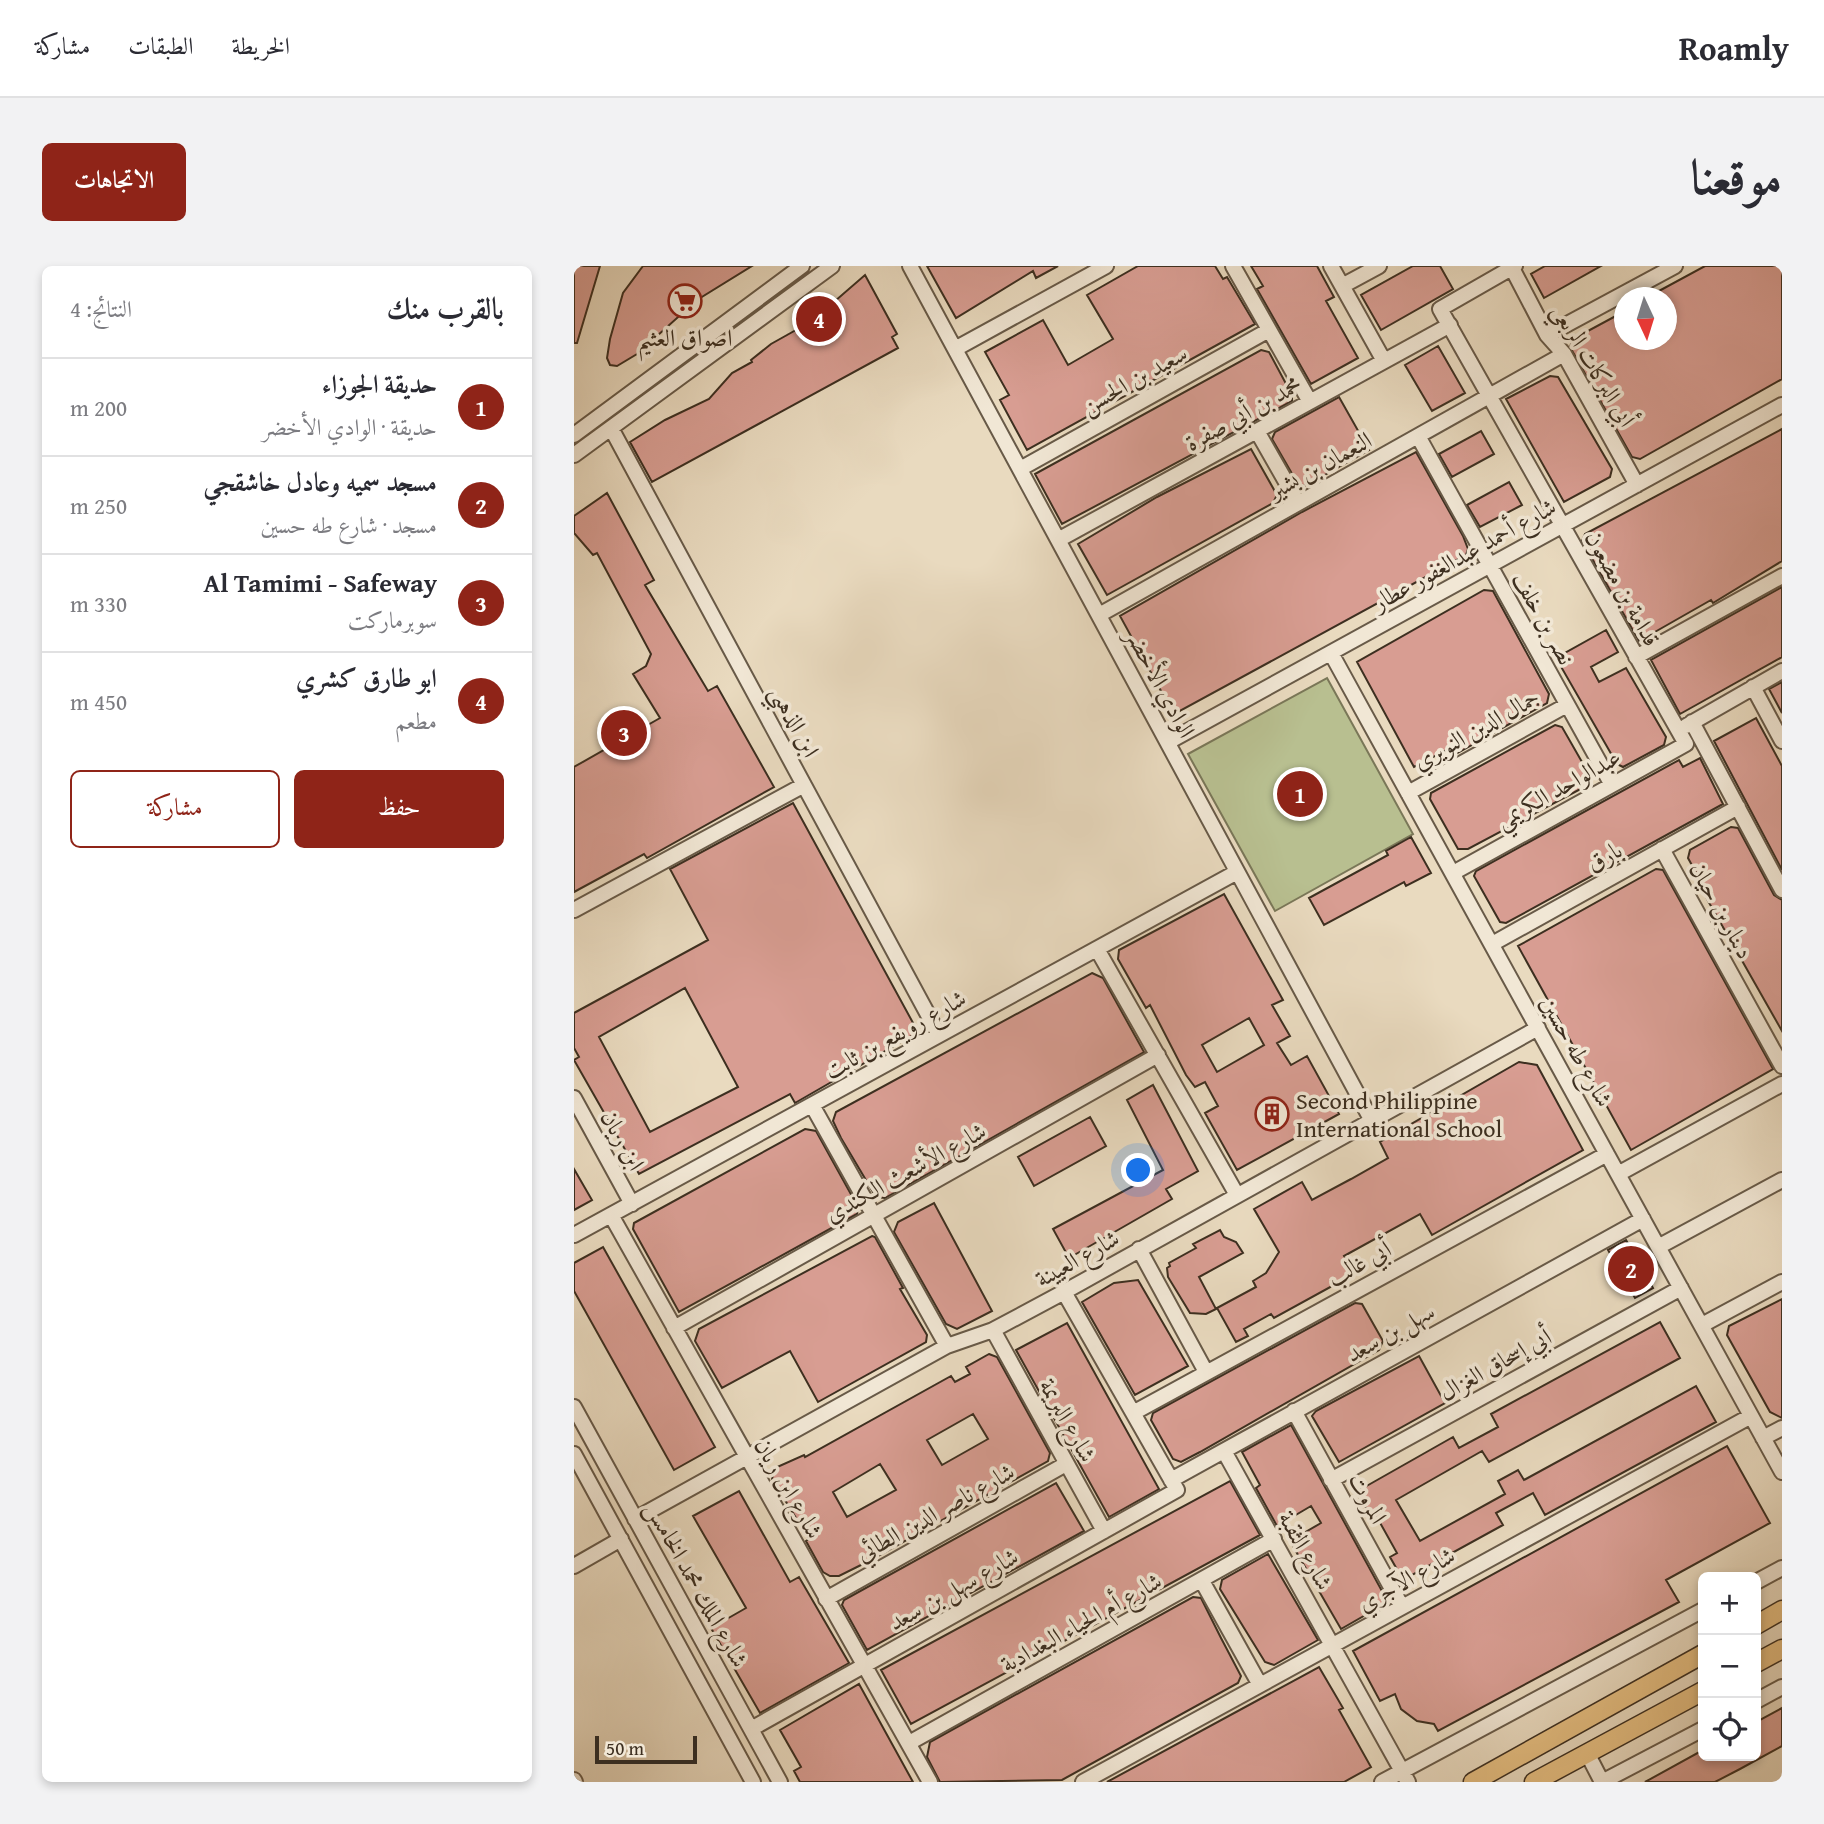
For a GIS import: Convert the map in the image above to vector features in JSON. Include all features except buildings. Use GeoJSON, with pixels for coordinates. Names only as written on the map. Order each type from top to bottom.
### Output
{"type":"FeatureCollection","features":[{"type":"Feature","properties":{"kind":"main road"},"geometry":{"type":"LineString","coordinates":[[1761,1622],[1782,1610]]}},
{"type":"Feature","properties":{"kind":"main road"},"geometry":{"type":"LineString","coordinates":[[1761,1660],[1782,1649]]}},
{"type":"Feature","properties":{"kind":"main road"},"geometry":{"type":"LineString","coordinates":[[1473,1782],[1698,1657]]}},
{"type":"Feature","properties":{"kind":"main road"},"geometry":{"type":"LineString","coordinates":[[1534,1782],[1698,1694]]}},
{"type":"Feature","properties":{"kind":"street"},"geometry":{"type":"LineString","coordinates":[[574,435],[802,266]]}},
{"type":"Feature","properties":{"kind":"street"},"geometry":{"type":"LineString","coordinates":[[574,455],[832,266]]}},
{"type":"Feature","properties":{"kind":"street","name":"الوادي الأخضر"},"geometry":{"type":"LineString","coordinates":[[910,266],[1372,1121]]}},
{"type":"Feature","properties":{"kind":"street"},"geometry":{"type":"LineString","coordinates":[[955,349],[1106,266]]}},
{"type":"Feature","properties":{"kind":"street"},"geometry":{"type":"LineString","coordinates":[[1233,266],[1310,402]]}},
{"type":"Feature","properties":{"kind":"street"},"geometry":{"type":"LineString","coordinates":[[1331,266],[1384,361]]}},
{"type":"Feature","properties":{"kind":"street"},"geometry":{"type":"LineString","coordinates":[[1342,286],[1379,266]]}},
{"type":"Feature","properties":{"kind":"street"},"geometry":{"type":"LineString","coordinates":[[1548,335],[1675,266]]}},
{"type":"Feature","properties":{"kind":"street","name":"أبي البركات الربعي"},"geometry":{"type":"LineString","coordinates":[[1514,267],[1548,335],[1564,354],[1637,485]]}},
{"type":"Feature","properties":{"kind":"street","name":"قدامة بن مضعون"},"geometry":{"type":"LineString","coordinates":[[1514,267],[1440,309],[1686,744]]}},
{"type":"Feature","properties":{"kind":"street","name":"محمد بن أبي صفرة"},"geometry":{"type":"LineString","coordinates":[[1058,540],[1450,325]]}},
{"type":"Feature","properties":{"kind":"street","name":"سعيد بن الحسن"},"geometry":{"type":"LineString","coordinates":[[1020,469],[1269,330]]}},
{"type":"Feature","properties":{"kind":"street","name":"النعمان بن بشير"},"geometry":{"type":"LineString","coordinates":[[1099,615],[1564,354]]}},
{"type":"Feature","properties":{"kind":"street","name":"شارع أحمد عبدالغفور عطار"},"geometry":{"type":"LineString","coordinates":[[1168,742],[1782,405]]}},
{"type":"Feature","properties":{"kind":"street","name":"ابن الذهبي"},"geometry":{"type":"LineString","coordinates":[[611,428],[939,1035]]}},
{"type":"Feature","properties":{"kind":"street"},"geometry":{"type":"LineString","coordinates":[[1257,431],[1298,503]]}},
{"type":"Feature","properties":{"kind":"street","name":"نصر بن خلف"},"geometry":{"type":"LineString","coordinates":[[1418,436],[1612,785]]}},
{"type":"Feature","properties":{"kind":"street"},"geometry":{"type":"LineString","coordinates":[[1636,657],[1782,576]]}},
{"type":"Feature","properties":{"kind":"street","name":"شارع طه حسين"},"geometry":{"type":"LineString","coordinates":[[1331,653],[1782,1472]]}},
{"type":"Feature","properties":{"kind":"street"},"geometry":{"type":"LineString","coordinates":[[1678,730],[1782,671]]}},
{"type":"Feature","properties":{"kind":"street"},"geometry":{"type":"LineString","coordinates":[[1753,687],[1782,741]]}},
{"type":"Feature","properties":{"kind":"street","name":"جمال الدين النويري"},"geometry":{"type":"LineString","coordinates":[[1408,793],[1567,705]]}},
{"type":"Feature","properties":{"kind":"street"},"geometry":{"type":"LineString","coordinates":[[1692,722],[1782,890]]}},
{"type":"Feature","properties":{"kind":"street","name":"عبدالواحد الكريمي"},"geometry":{"type":"LineString","coordinates":[[1453,873],[1686,744]]}},
{"type":"Feature","properties":{"kind":"street"},"geometry":{"type":"LineString","coordinates":[[574,910],[804,785]]}},
{"type":"Feature","properties":{"kind":"street","name":"بارق"},"geometry":{"type":"LineString","coordinates":[[1492,944],[1738,807]]}},
{"type":"Feature","properties":{"kind":"street","name":"دينار بن حيان"},"geometry":{"type":"LineString","coordinates":[[1662,849],[1782,1066]]}},
{"type":"Feature","properties":{"kind":"street","name":"شارع رويفع بن ثابت"},"geometry":{"type":"LineString","coordinates":[[574,1235],[1237,872]]}},
{"type":"Feature","properties":{"kind":"street"},"geometry":{"type":"LineString","coordinates":[[1097,949],[1237,1195]]}},
{"type":"Feature","properties":{"kind":"street","name":"شارع العيينة"},"geometry":{"type":"LineString","coordinates":[[635,1520],[947,1346],[993,1330],[1064,1292],[1538,1028]]}},
{"type":"Feature","properties":{"kind":"street","name":"شارع الأشعث الكندي"},"geometry":{"type":"LineString","coordinates":[[674,1328],[1158,1055]]}},
{"type":"Feature","properties":{"kind":"street"},"geometry":{"type":"LineString","coordinates":[[1618,1174],[1782,1084]]}},
{"type":"Feature","properties":{"kind":"street","name":"ابن ريان"},"geometry":{"type":"LineString","coordinates":[[574,1098],[632,1204]]}},
{"type":"Feature","properties":{"kind":"street"},"geometry":{"type":"LineString","coordinates":[[812,1105],[947,1346]]}},
{"type":"Feature","properties":{"kind":"street","name":"أبي غالب"},"geometry":{"type":"LineString","coordinates":[[1133,1413],[1607,1154]]}},
{"type":"Feature","properties":{"kind":"street"},"geometry":{"type":"LineString","coordinates":[[1658,1247],[1782,1180]]}},
{"type":"Feature","properties":{"kind":"street","name":"شارع ابن ريان"},"geometry":{"type":"LineString","coordinates":[[611,1215],[930,1782]]}},
{"type":"Feature","properties":{"kind":"street","name":"سهل بن سعد"},"geometry":{"type":"LineString","coordinates":[[1174,1485],[1224,1451],[1294,1411],[1643,1219]]}},
{"type":"Feature","properties":{"kind":"street"},"geometry":{"type":"LineString","coordinates":[[1139,1249],[1206,1372]]}},
{"type":"Feature","properties":{"kind":"street"},"geometry":{"type":"LineString","coordinates":[[1702,1325],[1782,1282]]}},
{"type":"Feature","properties":{"kind":"street","name":"أبي إسحاق الغزال"},"geometry":{"type":"LineString","coordinates":[[1331,1480],[1681,1288]]}},
{"type":"Feature","properties":{"kind":"street"},"geometry":{"type":"LineString","coordinates":[[1064,1292],[1174,1485]]}},
{"type":"Feature","properties":{"kind":"street","name":"شارع البريمة"},"geometry":{"type":"LineString","coordinates":[[993,1330],[1104,1531]]}},
{"type":"Feature","properties":{"kind":"street","name":"شارع الملك محمد الخامس"},"geometry":{"type":"LineString","coordinates":[[574,1407],[780,1782]]}},
{"type":"Feature","properties":{"kind":"street","name":"المروت"},"geometry":{"type":"LineString","coordinates":[[1294,1411],[1402,1607]]}},
{"type":"Feature","properties":{"kind":"street","name":"شارع الآجري"},"geometry":{"type":"LineString","coordinates":[[1083,1782],[1751,1416]]}},
{"type":"Feature","properties":{"kind":"street"},"geometry":{"type":"LineString","coordinates":[[1763,1438],[1782,1428]]}},
{"type":"Feature","properties":{"kind":"street","name":"شارع الثقبة"},"geometry":{"type":"LineString","coordinates":[[1224,1451],[1405,1777]]}},
{"type":"Feature","properties":{"kind":"street","name":"شارع الملك محمد الخامس"},"geometry":{"type":"LineString","coordinates":[[574,1454],[753,1782]]}},
{"type":"Feature","properties":{"kind":"street","name":"شارع ناصر الدين الطائي"},"geometry":{"type":"LineString","coordinates":[[826,1599],[1066,1464]]}},
{"type":"Feature","properties":{"kind":"street","name":"شارع سهل بن سعد"},"geometry":{"type":"LineString","coordinates":[[751,1729],[1104,1531],[1174,1485]]}},
{"type":"Feature","properties":{"kind":"street"},"geometry":{"type":"LineString","coordinates":[[574,1566],[621,1539]]}},
{"type":"Feature","properties":{"kind":"street","name":"شارع أم الحياء البغدادية"},"geometry":{"type":"LineString","coordinates":[[909,1744],[1274,1539]]}},
{"type":"Feature","properties":{"kind":"street"},"geometry":{"type":"LineString","coordinates":[[1761,1579],[1782,1568]]}},
{"type":"Feature","properties":{"kind":"street"},"geometry":{"type":"LineString","coordinates":[[1202,1581],[1260,1685]]}},
{"type":"Feature","properties":{"kind":"street"},"geometry":{"type":"LineString","coordinates":[[1382,1782],[1405,1777],[1698,1613]]}},
{"type":"Feature","properties":{"kind":"street"},"geometry":{"type":"LineString","coordinates":[[1761,1698],[1782,1687]]}},
{"type":"Feature","properties":{"kind":"street"},"geometry":{"type":"LineString","coordinates":[[1587,1753],[1602,1782],[1698,1732]]}},
{"type":"Feature","properties":{"kind":"green space"},"geometry":{"type":"Polygon","coordinates":[[[1327,678],[1413,834],[1275,911],[1188,754],[1327,678]]]}},
{"type":"Feature","properties":{"kind":"place","name":"اصواق العثيم"},"geometry":{"type":"Point","coordinates":[685,301]}},
{"type":"Feature","properties":{"kind":"place","name":"ابو طارق كشري"},"geometry":{"type":"Point","coordinates":[819,319]}},
{"type":"Feature","properties":{"kind":"place","name":"Al Tamimi - Safeway"},"geometry":{"type":"Point","coordinates":[624,733]}},
{"type":"Feature","properties":{"kind":"place","name":"حديقة الجوزاء"},"geometry":{"type":"Point","coordinates":[1300,794]}},
{"type":"Feature","properties":{"kind":"place","name":"Second Philippine International School"},"geometry":{"type":"Point","coordinates":[1272,1114]}},
{"type":"Feature","properties":{"kind":"place","name":"مسجد سميه وعادل خاشقجي"},"geometry":{"type":"Point","coordinates":[1631,1269]}}]}
